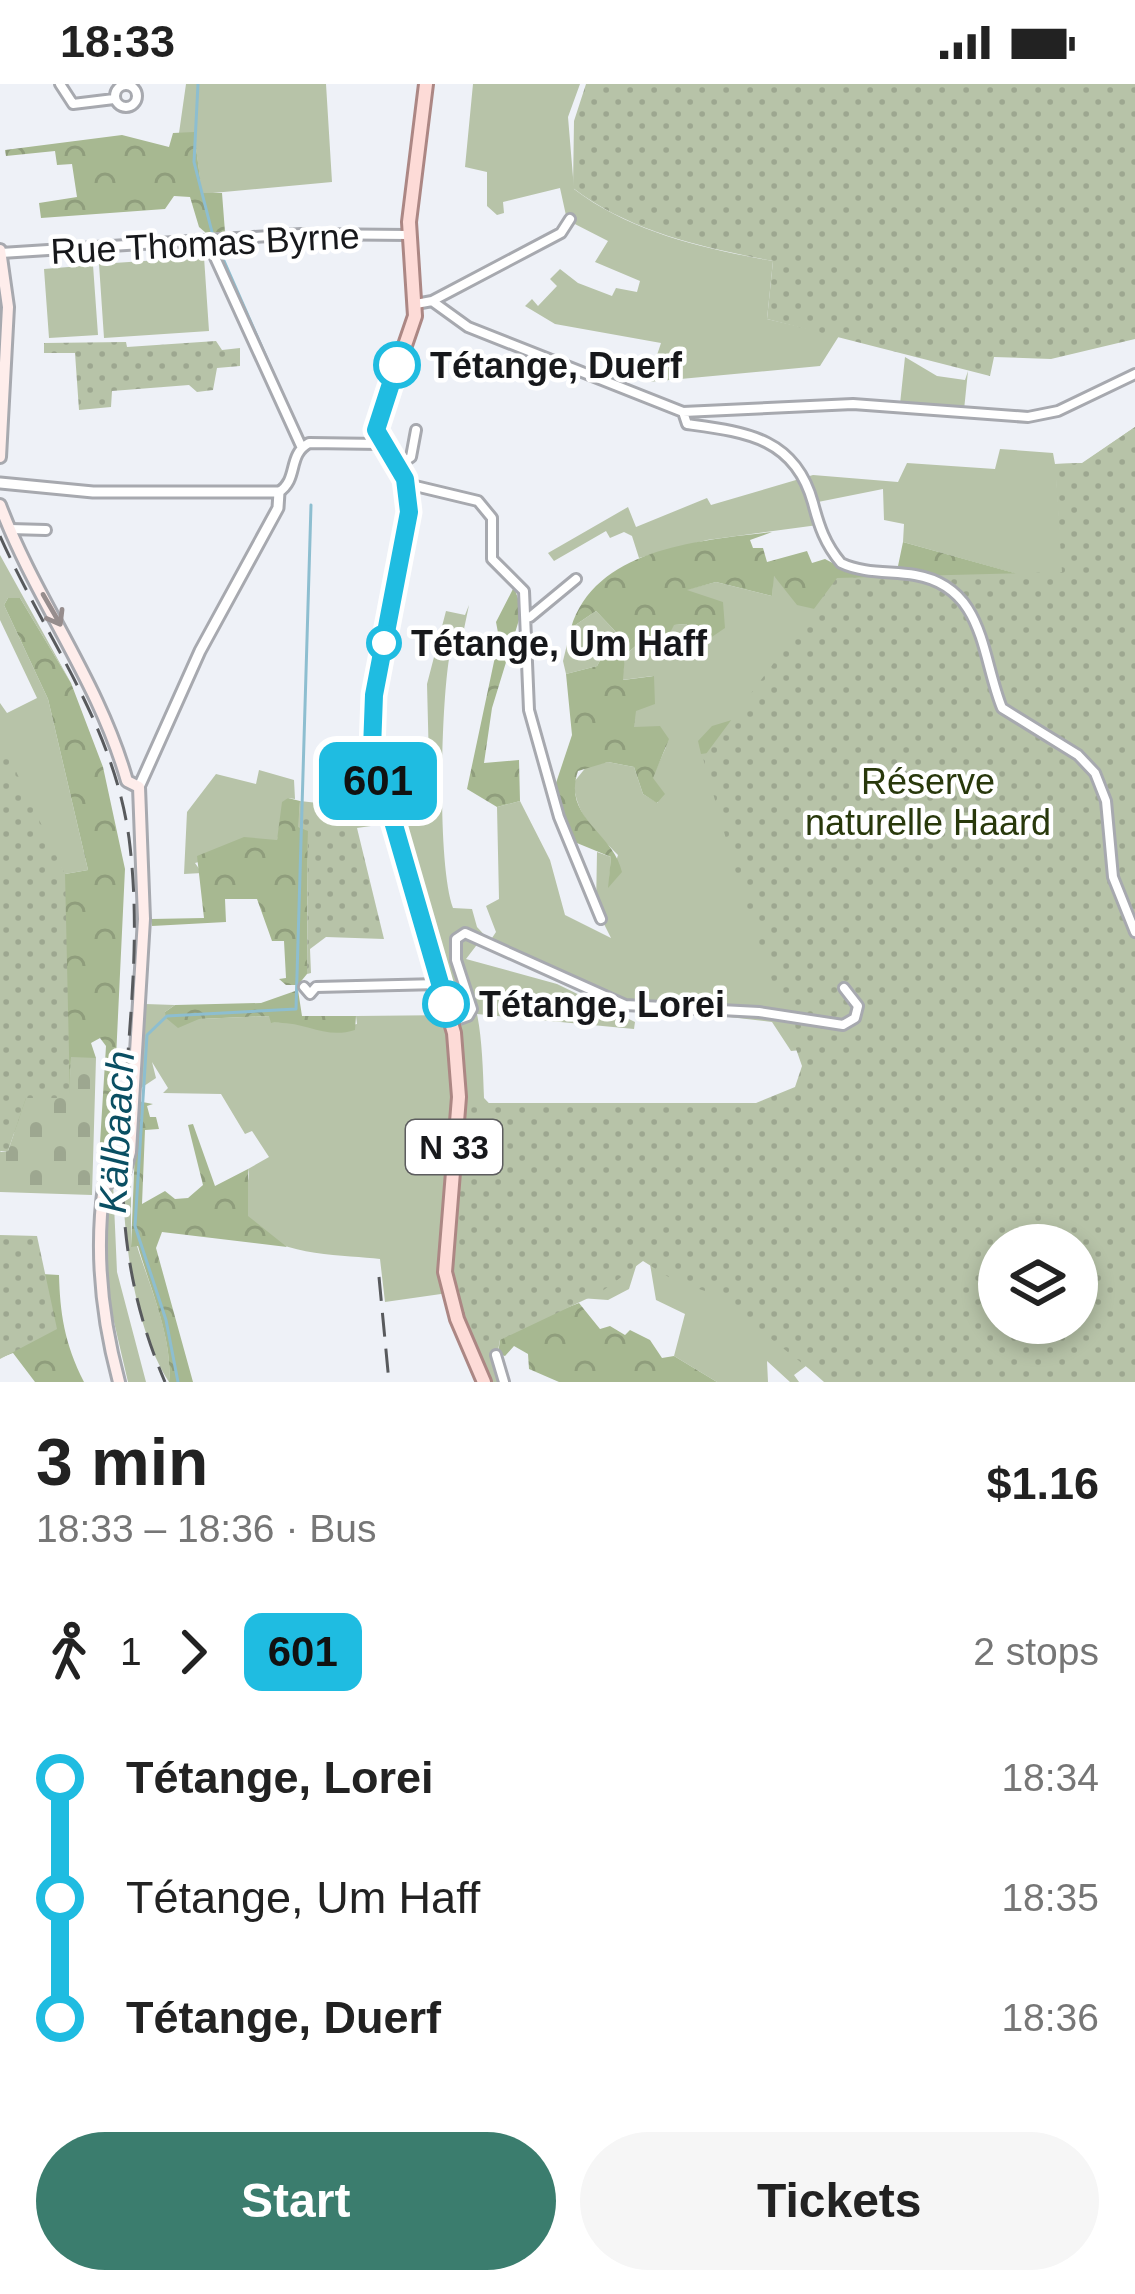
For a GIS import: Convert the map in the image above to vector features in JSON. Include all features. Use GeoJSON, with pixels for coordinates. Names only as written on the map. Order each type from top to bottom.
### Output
{"type":"FeatureCollection","features":[{"type":"Feature","properties":{"kind":"main road"},"geometry":{"type":"LineString","coordinates":[[381,444],[376,430],[381,404],[412,328],[416,304],[409,236],[426,84]]}},
{"type":"Feature","properties":{"kind":"main road"},"geometry":{"type":"LineString","coordinates":[[0,457],[1,252]]}},
{"type":"Feature","properties":{"kind":"main road","name":"N 33"},"geometry":{"type":"LineString","coordinates":[[381,444],[399,465],[409,512],[374,695],[372,749],[451,1022],[459,1097],[445,1272],[484,1382]]}},
{"type":"Feature","properties":{"kind":"main road"},"geometry":{"type":"LineString","coordinates":[[0,505],[102,704],[128,781],[139,787],[144,919],[130,1152],[125,1170],[103,1190],[101,1276],[118,1382]]}},
{"type":"Feature","properties":{"kind":"street"},"geometry":{"type":"LineString","coordinates":[[60,84],[73,104],[114,99]]}},
{"type":"Feature","properties":{"kind":"street"},"geometry":{"type":"LineString","coordinates":[[416,304],[432,301],[561,233],[570,219]]}},
{"type":"Feature","properties":{"kind":"street","name":"Rue Thomas Byrne"},"geometry":{"type":"LineString","coordinates":[[1,252],[207,240],[409,236]]}},
{"type":"Feature","properties":{"kind":"street"},"geometry":{"type":"LineString","coordinates":[[0,482],[93,492],[279,492],[290,483],[302,448],[207,240]]}},
{"type":"Feature","properties":{"kind":"street"},"geometry":{"type":"LineString","coordinates":[[432,301],[468,327],[683,412],[853,404],[1028,417],[1058,411],[1135,374]]}},
{"type":"Feature","properties":{"kind":"street"},"geometry":{"type":"LineString","coordinates":[[683,412],[687,424],[715,425],[781,447],[800,469],[824,539],[841,563],[933,580],[962,599],[986,646],[1002,708],[1078,755],[1100,782],[1113,877],[1135,932]]}},
{"type":"Feature","properties":{"kind":"street"},"geometry":{"type":"LineString","coordinates":[[399,465],[412,458],[416,430]]}},
{"type":"Feature","properties":{"kind":"street"},"geometry":{"type":"LineString","coordinates":[[302,448],[323,442],[381,444]]}},
{"type":"Feature","properties":{"kind":"street"},"geometry":{"type":"LineString","coordinates":[[406,484],[483,504],[495,525],[492,559],[518,579],[528,618],[524,669],[529,710],[559,817],[601,919]]}},
{"type":"Feature","properties":{"kind":"street"},"geometry":{"type":"LineString","coordinates":[[139,787],[200,651],[278,508],[279,492]]}},
{"type":"Feature","properties":{"kind":"street"},"geometry":{"type":"LineString","coordinates":[[9,529],[46,530]]}},
{"type":"Feature","properties":{"kind":"street"},"geometry":{"type":"LineString","coordinates":[[528,618],[577,579]]}},
{"type":"Feature","properties":{"kind":"street"},"geometry":{"type":"LineString","coordinates":[[451,1022],[468,1016],[472,1009],[455,954],[456,939],[465,933],[626,1005],[723,1008],[843,1024],[855,1018],[858,1006],[844,988]]}},
{"type":"Feature","properties":{"kind":"street"},"geometry":{"type":"LineString","coordinates":[[316,987],[440,984]]}},
{"type":"Feature","properties":{"kind":"street"},"geometry":{"type":"LineString","coordinates":[[496,1355],[504,1382]]}},
{"type":"Feature","properties":{"kind":"green space"},"geometry":{"type":"Polygon","coordinates":[[[186,84],[326,84],[332,182],[202,194],[194,133],[179,133],[186,84]]]}},
{"type":"Feature","properties":{"kind":"green space"},"geometry":{"type":"Polygon","coordinates":[[[473,84],[580,84],[568,117],[574,189],[644,228],[773,261],[767,319],[839,336],[820,366],[648,382],[661,343],[555,324],[525,306],[532,299],[538,306],[557,286],[550,279],[560,269],[578,283],[612,296],[616,288],[637,292],[640,281],[595,262],[608,241],[567,220],[560,188],[503,202],[504,213],[497,215],[487,206],[487,172],[465,167],[473,84]]]}},
{"type":"Feature","properties":{"kind":"green space"},"geometry":{"type":"Polygon","coordinates":[[[586,84],[1135,84],[1135,339],[1051,359],[994,357],[990,376],[767,319],[773,261],[643,227],[573,188],[574,121],[586,84]]]}},
{"type":"Feature","properties":{"kind":"green space"},"geometry":{"type":"Polygon","coordinates":[[[194,132],[202,193],[222,193],[225,232],[206,233],[199,227],[190,197],[174,196],[165,209],[41,218],[39,203],[77,197],[72,164],[57,165],[55,151],[6,156],[5,150],[122,135],[169,147],[173,133],[194,132]]]}},
{"type":"Feature","properties":{"kind":"green space"},"geometry":{"type":"Polygon","coordinates":[[[204,257],[209,331],[104,338],[99,264],[204,257]]]}},
{"type":"Feature","properties":{"kind":"green space"},"geometry":{"type":"Polygon","coordinates":[[[93,265],[98,335],[49,338],[44,269],[93,265]]]}},
{"type":"Feature","properties":{"kind":"green space"},"geometry":{"type":"Polygon","coordinates":[[[216,341],[222,350],[240,348],[240,366],[217,368],[213,390],[197,392],[189,385],[112,391],[111,407],[79,410],[75,353],[44,353],[44,343],[126,342],[127,347],[216,341]]]}},
{"type":"Feature","properties":{"kind":"green space"},"geometry":{"type":"Polygon","coordinates":[[[905,357],[937,376],[965,380],[968,371],[964,410],[900,404],[905,357]]]}},
{"type":"Feature","properties":{"kind":"green space"},"geometry":{"type":"Polygon","coordinates":[[[1135,427],[1135,539],[1056,474],[1063,573],[1035,579],[903,542],[904,524],[884,520],[883,489],[813,503],[818,525],[707,540],[639,558],[632,536],[624,532],[610,538],[606,531],[554,561],[548,553],[628,507],[636,527],[707,498],[711,505],[813,475],[898,482],[907,463],[995,469],[1000,449],[1053,453],[1055,464],[1082,463],[1135,427]]]}},
{"type":"Feature","properties":{"kind":"green space","name":"Réserve naturelle Haard"},"geometry":{"type":"Polygon","coordinates":[[[1135,427],[1135,1382],[826,1382],[714,1294],[675,1281],[643,1261],[601,1292],[477,1351],[457,1288],[453,1258],[465,1103],[756,1103],[795,1087],[802,1066],[742,895],[703,758],[837,578],[1062,572],[1055,464],[1083,463],[1135,427]]]}},
{"type":"Feature","properties":{"kind":"green space"},"geometry":{"type":"Polygon","coordinates":[[[1056,473],[1085,570],[783,743],[701,754],[698,741],[712,726],[778,706],[819,610],[797,605],[774,576],[772,596],[716,582],[687,590],[723,602],[725,628],[700,645],[681,647],[687,624],[674,625],[668,637],[638,644],[625,655],[623,680],[654,676],[655,704],[636,711],[634,727],[660,726],[669,739],[653,778],[665,794],[657,803],[643,794],[634,767],[608,762],[578,771],[577,801],[622,872],[608,888],[611,857],[572,841],[552,795],[572,735],[566,674],[597,666],[616,632],[596,611],[571,628],[584,601],[603,580],[655,553],[772,532],[750,540],[753,548],[763,548],[767,562],[807,551],[812,563],[825,559],[846,570],[898,566],[903,542],[1036,579],[1063,572],[1056,473]]]}},
{"type":"Feature","properties":{"kind":"green space"},"geometry":{"type":"Polygon","coordinates":[[[0,555],[71,683],[20,598],[8,598],[4,605],[48,699],[88,870],[65,874],[40,831],[0,802],[0,703],[7,713],[37,698],[0,620],[0,555]]]}},
{"type":"Feature","properties":{"kind":"green space"},"geometry":{"type":"Polygon","coordinates":[[[773,575],[819,610],[783,743],[1135,954],[1135,990],[1094,1224],[978,1224],[978,1344],[1015,1344],[1044,1382],[824,1382],[806,1366],[794,1375],[799,1382],[790,1382],[767,1361],[768,1382],[717,1382],[674,1356],[685,1314],[656,1300],[650,1264],[994,1031],[791,1051],[772,1022],[625,1005],[514,962],[479,942],[466,959],[557,984],[635,1022],[634,1029],[477,1014],[484,1098],[638,1260],[629,1289],[608,1300],[580,1298],[545,1319],[501,1334],[497,1356],[504,1382],[484,1382],[448,1293],[385,1302],[380,1259],[281,1245],[251,1224],[244,1207],[248,1169],[269,1157],[252,1131],[245,1134],[221,1094],[163,1093],[168,1088],[152,1062],[156,1078],[138,1090],[145,1004],[175,1005],[165,1012],[199,1019],[270,1016],[272,1023],[333,1027],[357,1024],[356,1016],[455,1015],[392,806],[430,802],[427,684],[446,611],[465,615],[469,605],[459,653],[449,659],[444,713],[444,858],[453,908],[472,909],[477,927],[490,941],[496,932],[486,906],[499,899],[497,807],[520,801],[550,860],[565,915],[611,938],[596,908],[597,852],[611,857],[609,884],[618,855],[583,814],[574,782],[587,766],[608,762],[634,767],[643,794],[658,803],[652,778],[666,747],[633,727],[633,715],[653,676],[622,680],[625,655],[638,644],[668,637],[673,625],[687,624],[682,647],[700,645],[684,590],[716,582],[772,596],[773,575]]]}},
{"type":"Feature","properties":{"kind":"green space"},"geometry":{"type":"Polygon","coordinates":[[[514,587],[522,610],[492,708],[484,763],[519,760],[520,801],[497,807],[467,789],[499,638],[496,622],[514,587]]]}},
{"type":"Feature","properties":{"kind":"green space"},"geometry":{"type":"Polygon","coordinates":[[[8,598],[20,598],[71,683],[103,767],[125,869],[112,1142],[100,1143],[106,1046],[100,1038],[91,1043],[96,1058],[71,1058],[70,1098],[12,1134],[0,1152],[0,802],[40,831],[65,874],[88,870],[48,699],[4,605],[8,598]]]}},
{"type":"Feature","properties":{"kind":"green space"},"geometry":{"type":"Polygon","coordinates":[[[596,611],[616,632],[597,666],[566,674],[563,661],[571,628],[596,611]]]}},
{"type":"Feature","properties":{"kind":"green space"},"geometry":{"type":"Polygon","coordinates":[[[0,738],[65,874],[70,1098],[26,1098],[8,1151],[0,1151],[0,738]]]}},
{"type":"Feature","properties":{"kind":"green space"},"geometry":{"type":"Polygon","coordinates":[[[259,770],[294,780],[295,799],[288,798],[277,840],[195,863],[202,873],[184,874],[187,812],[216,774],[256,784],[259,770]]]}},
{"type":"Feature","properties":{"kind":"green space"},"geometry":{"type":"Polygon","coordinates":[[[288,798],[300,801],[299,827],[308,830],[307,974],[298,985],[286,985],[279,979],[286,978],[284,941],[272,941],[257,899],[225,899],[226,922],[152,926],[151,919],[204,918],[197,856],[244,837],[277,840],[282,802],[288,798]]]}},
{"type":"Feature","properties":{"kind":"green space"},"geometry":{"type":"Polygon","coordinates":[[[300,801],[380,810],[385,824],[357,828],[384,939],[326,937],[310,949],[311,973],[307,974],[308,831],[298,827],[300,801]]]}},
{"type":"Feature","properties":{"kind":"green space"},"geometry":{"type":"Polygon","coordinates":[[[298,990],[302,1016],[356,1016],[355,1030],[334,1033],[271,1023],[269,1016],[199,1019],[178,1028],[166,1018],[165,1012],[175,1005],[261,1003],[298,990]]]}},
{"type":"Feature","properties":{"kind":"green space"},"geometry":{"type":"Polygon","coordinates":[[[71,1057],[96,1058],[92,1195],[0,1192],[0,1152],[8,1151],[26,1098],[69,1098],[71,1057]]]}},
{"type":"Feature","properties":{"kind":"green space"},"geometry":{"type":"Polygon","coordinates":[[[137,1101],[153,1104],[147,1106],[159,1129],[145,1130],[142,1204],[165,1191],[175,1199],[188,1198],[203,1185],[188,1125],[193,1124],[215,1186],[248,1169],[248,1216],[287,1247],[162,1232],[156,1248],[193,1382],[169,1382],[160,1314],[138,1246],[131,1247],[137,1101]]]}},
{"type":"Feature","properties":{"kind":"green space"},"geometry":{"type":"Polygon","coordinates":[[[131,1169],[131,1246],[137,1246],[159,1313],[168,1348],[169,1382],[147,1335],[133,1283],[122,1176],[131,1169]]]}},
{"type":"Feature","properties":{"kind":"green space"},"geometry":{"type":"Polygon","coordinates":[[[113,1182],[117,1272],[146,1382],[128,1382],[107,1292],[107,1196],[113,1182]]]}},
{"type":"Feature","properties":{"kind":"green space"},"geometry":{"type":"Polygon","coordinates":[[[0,1235],[37,1236],[57,1329],[0,1359],[0,1235]]]}},
{"type":"Feature","properties":{"kind":"green space"},"geometry":{"type":"Polygon","coordinates":[[[32,1250],[41,1259],[42,1274],[59,1275],[64,1328],[84,1382],[35,1382],[13,1353],[0,1358],[32,1250]]]}},
{"type":"Feature","properties":{"kind":"green space"},"geometry":{"type":"Polygon","coordinates":[[[579,1303],[600,1329],[610,1326],[625,1335],[630,1330],[650,1340],[662,1358],[674,1356],[717,1382],[559,1382],[529,1369],[528,1354],[514,1346],[505,1356],[498,1354],[501,1333],[579,1303]]]}},
{"type":"Feature","properties":{"kind":"waterway","name":"Kälbaach"},"geometry":{"type":"LineString","coordinates":[[198,84],[194,162],[212,232]]}},
{"type":"Feature","properties":{"kind":"waterway","name":"Kälbaach"},"geometry":{"type":"LineString","coordinates":[[217,245],[300,434]]}},
{"type":"Feature","properties":{"kind":"waterway","name":"Kälbaach"},"geometry":{"type":"LineString","coordinates":[[178,1382],[166,1320],[135,1226],[147,1035],[167,1016],[296,1009],[311,505]]}},
{"type":"Feature","properties":{"kind":"railway"},"geometry":{"type":"LineString","coordinates":[[0,536],[76,682],[121,796],[134,909],[122,1174],[127,1240],[140,1309],[165,1382]]}},
{"type":"Feature","properties":{"kind":"railway"},"geometry":{"type":"LineString","coordinates":[[379,1277],[389,1382]]}},
{"type":"Feature","properties":{"kind":"bus line","name":"601"},"geometry":{"type":"LineString","coordinates":[[397,365],[376,430],[405,479],[409,512],[374,695],[372,749],[446,1004]]}},
{"type":"Feature","properties":{"kind":"place","name":"Tétange, Duerf"},"geometry":{"type":"Point","coordinates":[397,365]}},
{"type":"Feature","properties":{"kind":"place","name":"Tétange, Um Haff"},"geometry":{"type":"Point","coordinates":[384,643]}},
{"type":"Feature","properties":{"kind":"place","name":"Tétange, Lorei"},"geometry":{"type":"Point","coordinates":[446,1004]}}]}
